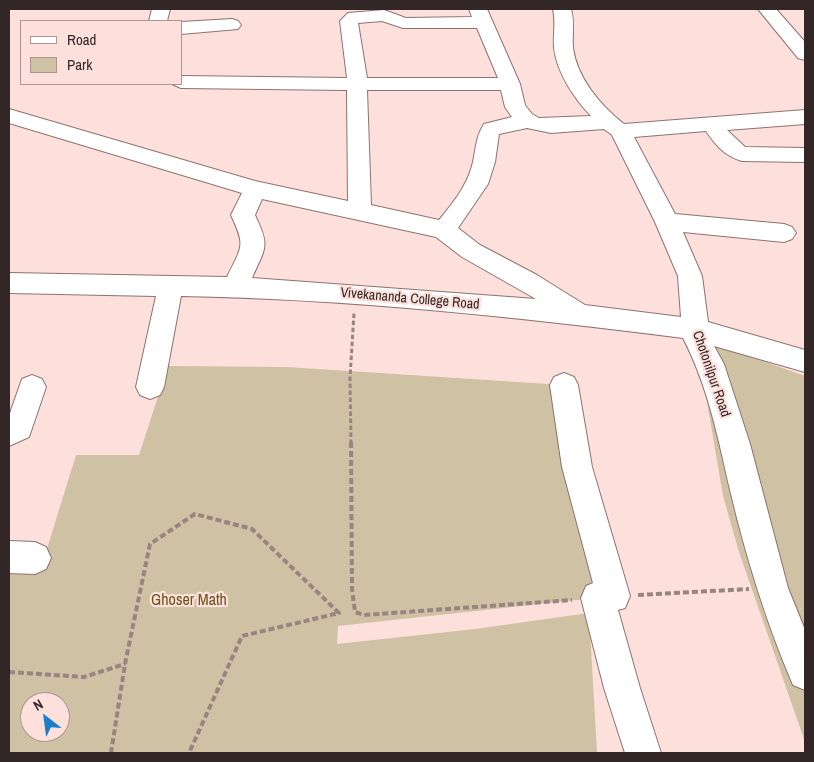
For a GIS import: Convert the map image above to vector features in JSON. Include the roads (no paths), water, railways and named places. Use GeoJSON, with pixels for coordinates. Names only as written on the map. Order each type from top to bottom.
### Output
{"type":"FeatureCollection","features":[{"type":"Feature","properties":{"kind":"street","name":"Chotonilpur Road"},"geometry":{"type":"LineString","coordinates":[[562,9],[564,16],[562,32],[565,56],[578,84],[613,126],[666,222],[690,276],[694,329],[710,364],[735,444],[745,489],[772,588],[805,673]]}},
{"type":"Feature","properties":{"kind":"street"},"geometry":{"type":"LineString","coordinates":[[767,9],[805,54]]}},
{"type":"Feature","properties":{"kind":"street"},"geometry":{"type":"LineString","coordinates":[[360,211],[358,90],[353,84],[349,20],[354,17],[384,15],[402,23],[431,24],[481,15],[510,84],[515,107],[530,122]]}},
{"type":"Feature","properties":{"kind":"street"},"geometry":{"type":"LineString","coordinates":[[182,28],[232,25]]}},
{"type":"Feature","properties":{"kind":"street"},"geometry":{"type":"LineString","coordinates":[[182,82],[510,84]]}},
{"type":"Feature","properties":{"kind":"street"},"geometry":{"type":"LineString","coordinates":[[9,116],[255,189],[444,230],[471,251],[528,282],[565,306],[588,316]]}},
{"type":"Feature","properties":{"kind":"street"},"geometry":{"type":"LineString","coordinates":[[444,230],[476,185],[484,167],[488,135],[491,129],[509,124],[530,122],[551,126],[613,126],[712,124],[805,117]]}},
{"type":"Feature","properties":{"kind":"street"},"geometry":{"type":"LineString","coordinates":[[712,124],[725,143],[732,150],[742,154],[805,155]]}},
{"type":"Feature","properties":{"kind":"street"},"geometry":{"type":"LineString","coordinates":[[235,287],[252,250],[254,238],[243,215],[255,189]]}},
{"type":"Feature","properties":{"kind":"street"},"geometry":{"type":"LineString","coordinates":[[666,222],[784,233]]}},
{"type":"Feature","properties":{"kind":"street","name":"Vivekananda College Road"},"geometry":{"type":"LineString","coordinates":[[9,282],[235,287],[504,306],[694,329],[805,361]]}},
{"type":"Feature","properties":{"kind":"street"},"geometry":{"type":"LineString","coordinates":[[150,387],[170,287]]}},
{"type":"Feature","properties":{"kind":"street"},"geometry":{"type":"LineString","coordinates":[[564,385],[577,467],[606,597],[622,688],[644,753]]}},
{"type":"Feature","properties":{"kind":"street"},"geometry":{"type":"LineString","coordinates":[[9,433],[19,428],[32,387]]}},
{"type":"Feature","properties":{"kind":"park label","name":"Ghoser Math"},"geometry":{"type":"Point","coordinates":[189,601]}}]}
